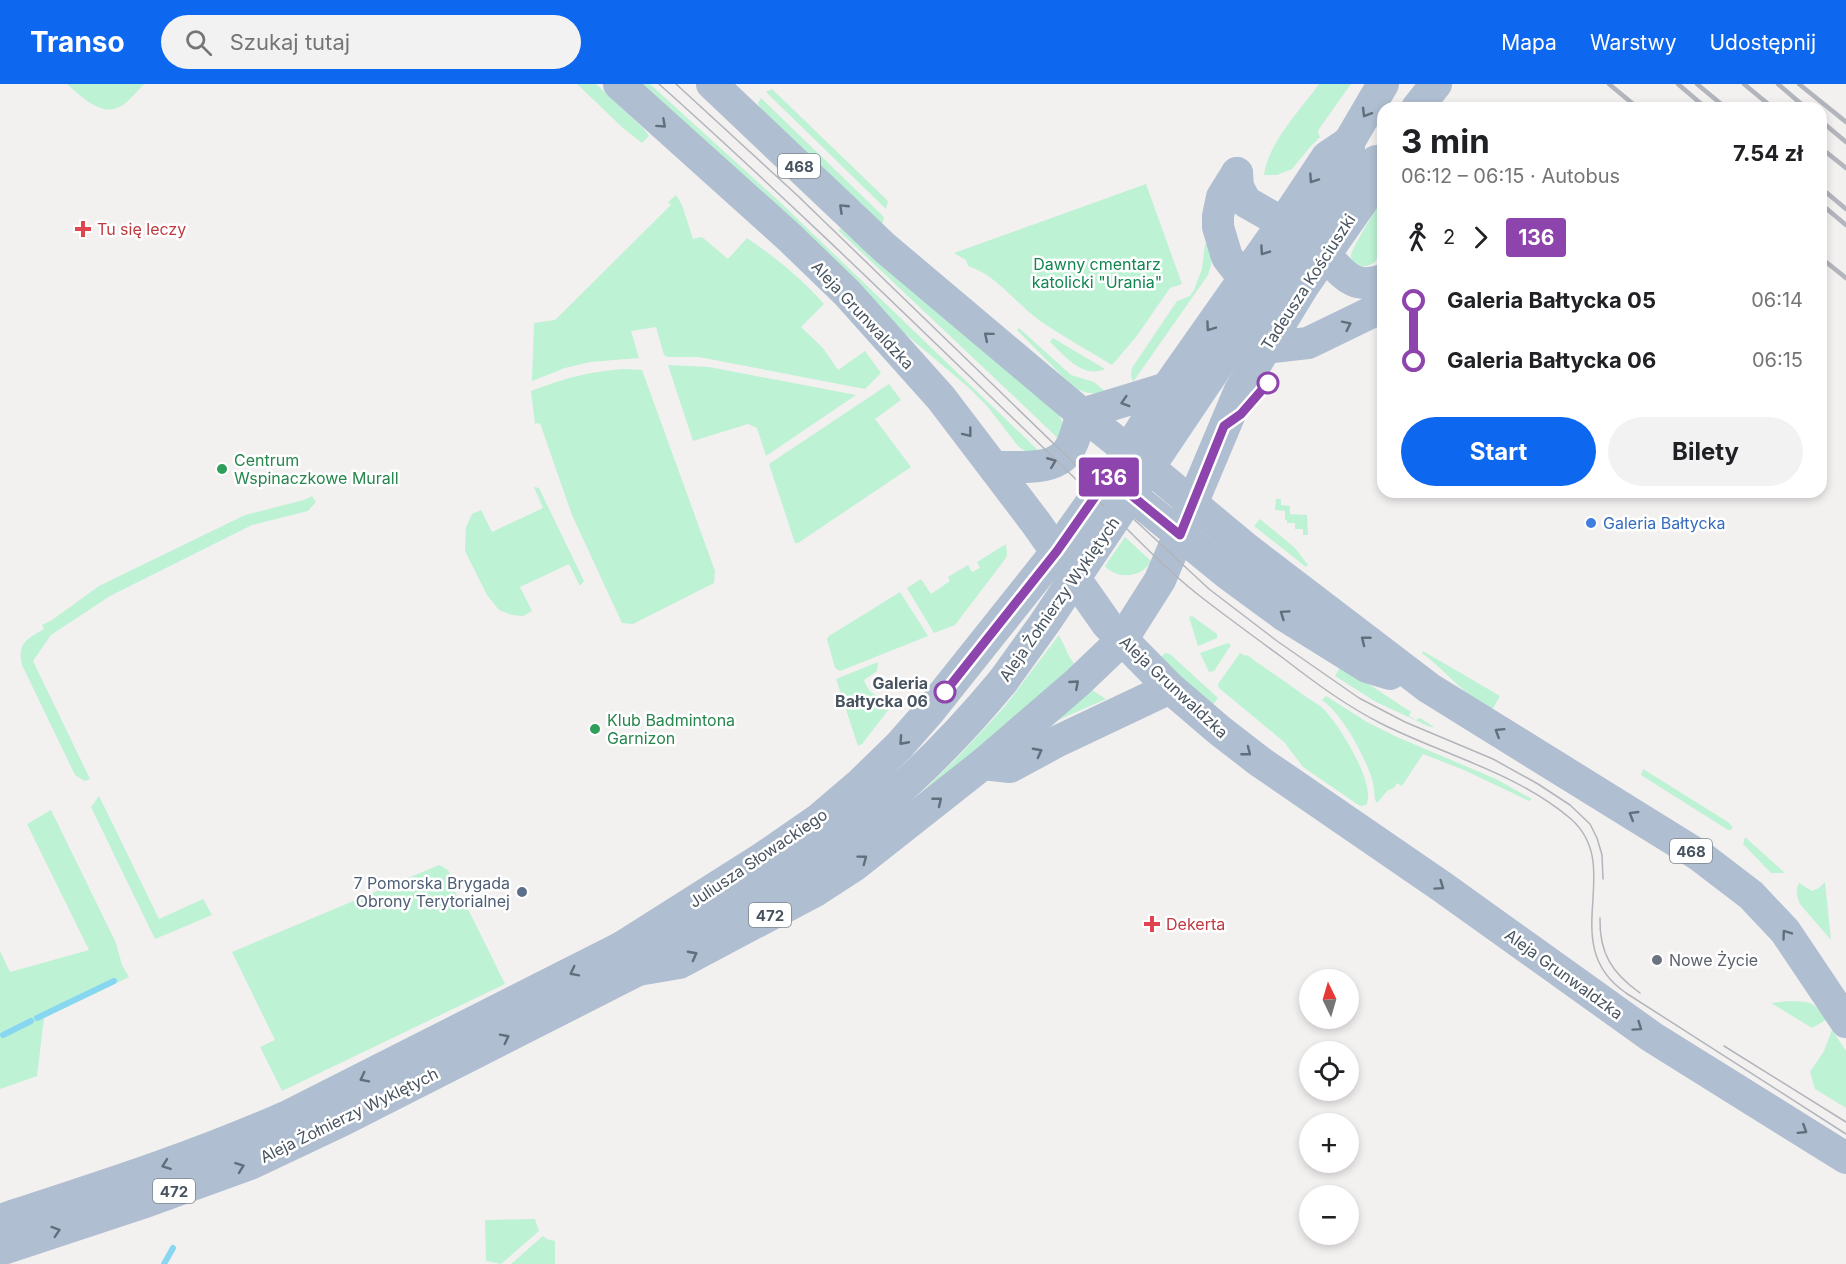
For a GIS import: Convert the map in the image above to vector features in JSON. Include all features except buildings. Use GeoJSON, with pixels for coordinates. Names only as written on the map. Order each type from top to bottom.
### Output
{"type":"FeatureCollection","features":[{"type":"Feature","properties":{"kind":"main road","name":"Aleja Grunwaldzka"},"geometry":{"type":"LineString","coordinates":[[619,84],[788,236],[847,293],[941,398],[1057,551],[1087,598],[1122,640],[1170,688],[1258,761],[1441,886],[1652,1036],[1846,1158]]}},
{"type":"Feature","properties":{"kind":"main road","name":"468"},"geometry":{"type":"LineString","coordinates":[[712,84],[885,248],[1247,549],[1429,688],[1700,856],[1734,881],[1767,910],[1785,931],[1846,1022]]}},
{"type":"Feature","properties":{"kind":"main road","name":"Aleja Żołnierzy Wyklętych"},"geometry":{"type":"LineString","coordinates":[[1378,102],[1383,84]]}},
{"type":"Feature","properties":{"kind":"main road","name":"Aleja Żołnierzy Wyklętych"},"geometry":{"type":"LineString","coordinates":[[0,1220],[164,1166],[240,1137],[630,958],[774,882],[825,849],[862,821],[958,734],[1003,681],[1044,624],[1209,378],[1364,156],[1377,107]]}},
{"type":"Feature","properties":{"kind":"main road"},"geometry":{"type":"LineString","coordinates":[[1364,156],[1327,157],[1167,388],[1109,477],[1228,574],[1285,616],[1367,667],[1429,688]]}},
{"type":"Feature","properties":{"kind":"main road","name":"Tadeusza Kościuszki"},"geometry":{"type":"LineString","coordinates":[[1149,600],[1180,535],[1240,390],[1325,255],[1370,190],[1364,156]]}},
{"type":"Feature","properties":{"kind":"main road"},"geometry":{"type":"LineString","coordinates":[[1244,279],[1227,257],[1218,227],[1222,197],[1237,173],[1238,187],[1246,202],[1283,223]]}},
{"type":"Feature","properties":{"kind":"main road"},"geometry":{"type":"LineString","coordinates":[[1325,255],[1348,278],[1359,284],[1377,282]]}},
{"type":"Feature","properties":{"kind":"main road"},"geometry":{"type":"LineString","coordinates":[[1265,348],[1308,343],[1377,307]]}},
{"type":"Feature","properties":{"kind":"main road"},"geometry":{"type":"LineString","coordinates":[[994,467],[1044,466],[1057,461],[1066,454],[1071,446],[1082,414],[1167,388]]}},
{"type":"Feature","properties":{"kind":"main road","name":"Juliusza Słowackiego"},"geometry":{"type":"LineString","coordinates":[[630,958],[819,819],[899,746],[1057,551],[1109,477]]}},
{"type":"Feature","properties":{"kind":"main road"},"geometry":{"type":"LineString","coordinates":[[1087,598],[1123,601],[1149,600]]}},
{"type":"Feature","properties":{"kind":"main road"},"geometry":{"type":"LineString","coordinates":[[1122,640],[1149,600]]}},
{"type":"Feature","properties":{"kind":"main road","name":"472"},"geometry":{"type":"LineString","coordinates":[[630,958],[679,963],[815,891],[892,838],[983,764],[1078,682],[1122,640]]}},
{"type":"Feature","properties":{"kind":"main road"},"geometry":{"type":"LineString","coordinates":[[983,764],[1010,767],[1058,741],[1170,688]]}},
{"type":"Feature","properties":{"kind":"main road","name":"Aleja Żołnierzy Wyklętych"},"geometry":{"type":"LineString","coordinates":[[0,1250],[148,1201],[250,1164],[353,1115],[630,958]]}},
{"type":"Feature","properties":{"kind":"green space"},"geometry":{"type":"Polygon","coordinates":[[[67,84],[144,84],[123,105],[115,109],[107,109],[85,100],[67,84]]]}},
{"type":"Feature","properties":{"kind":"green space"},"geometry":{"type":"Polygon","coordinates":[[[577,84],[596,84],[649,136],[642,143],[577,84]]]}},
{"type":"Feature","properties":{"kind":"green space"},"geometry":{"type":"Polygon","coordinates":[[[638,84],[650,84],[782,204],[1043,455],[1026,452],[1018,446],[987,406],[968,387],[897,327],[638,84]]]}},
{"type":"Feature","properties":{"kind":"green space"},"geometry":{"type":"Polygon","coordinates":[[[1319,84],[1351,84],[1319,129],[1320,137],[1292,169],[1277,175],[1264,175],[1278,139],[1319,84]]]}},
{"type":"Feature","properties":{"kind":"green space"},"geometry":{"type":"Polygon","coordinates":[[[772,89],[888,201],[886,209],[766,92],[772,89]]]}},
{"type":"Feature","properties":{"kind":"green space"},"geometry":{"type":"Polygon","coordinates":[[[761,98],[884,217],[882,226],[760,110],[758,103],[761,98]]]}},
{"type":"Feature","properties":{"kind":"green space","name":"Dawny cmentarz katolicki \"Urania\""},"geometry":{"type":"Polygon","coordinates":[[[1146,184],[1182,284],[1170,288],[1136,337],[1112,365],[1039,320],[997,283],[968,266],[966,260],[954,253],[1146,184]]]}},
{"type":"Feature","properties":{"kind":"green space"},"geometry":{"type":"Polygon","coordinates":[[[676,195],[682,205],[693,239],[702,237],[728,259],[747,238],[788,269],[816,295],[824,304],[801,327],[823,348],[838,370],[865,351],[881,373],[865,389],[699,357],[667,357],[664,355],[656,327],[631,331],[639,358],[590,362],[565,368],[532,381],[534,323],[555,320],[671,205],[668,202],[676,195]]]}},
{"type":"Feature","properties":{"kind":"green space"},"geometry":{"type":"Polygon","coordinates":[[[1377,207],[1377,258],[1370,265],[1358,265],[1354,263],[1351,256],[1377,207]]]}},
{"type":"Feature","properties":{"kind":"green space"},"geometry":{"type":"Polygon","coordinates":[[[841,229],[1058,413],[1064,426],[1062,442],[838,230],[841,229]]]}},
{"type":"Feature","properties":{"kind":"green space"},"geometry":{"type":"Polygon","coordinates":[[[1211,243],[1211,265],[1208,275],[1133,382],[1132,368],[1177,301],[1190,296],[1194,290],[1202,269],[1205,244],[1211,243]]]}},
{"type":"Feature","properties":{"kind":"green space"},"geometry":{"type":"Polygon","coordinates":[[[1019,328],[1071,375],[1094,382],[1106,392],[1089,393],[1073,387],[1017,330],[1019,328]]]}},
{"type":"Feature","properties":{"kind":"green space"},"geometry":{"type":"Polygon","coordinates":[[[1053,338],[1105,369],[1089,371],[1082,369],[1050,342],[1053,338]]]}},
{"type":"Feature","properties":{"kind":"green space"},"geometry":{"type":"Polygon","coordinates":[[[668,365],[709,367],[856,395],[766,456],[757,428],[748,424],[693,441],[668,365]]]}},
{"type":"Feature","properties":{"kind":"green space"},"geometry":{"type":"Polygon","coordinates":[[[624,369],[642,370],[715,571],[714,583],[633,624],[622,623],[572,515],[540,423],[535,424],[531,391],[577,376],[624,369]]]}},
{"type":"Feature","properties":{"kind":"green space"},"geometry":{"type":"Polygon","coordinates":[[[889,384],[901,400],[875,419],[911,467],[795,543],[769,464],[889,384]]]}},
{"type":"Feature","properties":{"kind":"green space"},"geometry":{"type":"Polygon","coordinates":[[[534,487],[539,488],[584,581],[580,586],[569,564],[520,587],[532,611],[523,616],[512,615],[499,610],[487,595],[465,551],[466,527],[472,514],[481,510],[492,532],[543,508],[534,487]]]}},
{"type":"Feature","properties":{"kind":"green space"},"geometry":{"type":"Polygon","coordinates":[[[312,496],[316,502],[308,511],[252,525],[110,596],[51,635],[33,661],[90,779],[85,781],[75,775],[22,665],[21,652],[25,642],[44,629],[42,625],[99,586],[245,515],[312,496]]]}},
{"type":"Feature","properties":{"kind":"green space"},"geometry":{"type":"Polygon","coordinates":[[[1276,499],[1281,499],[1281,505],[1290,506],[1290,514],[1307,515],[1308,535],[1303,535],[1303,529],[1295,529],[1295,523],[1287,523],[1285,511],[1275,510],[1276,499]]]}},
{"type":"Feature","properties":{"kind":"green space"},"geometry":{"type":"Polygon","coordinates":[[[1260,519],[1295,548],[1308,565],[1306,567],[1254,526],[1260,519]]]}},
{"type":"Feature","properties":{"kind":"green space"},"geometry":{"type":"Polygon","coordinates":[[[1125,537],[1151,561],[1147,567],[1136,574],[1116,574],[1105,566],[1125,537]]]}},
{"type":"Feature","properties":{"kind":"green space"},"geometry":{"type":"Polygon","coordinates":[[[1006,544],[1006,558],[955,625],[934,633],[907,588],[921,579],[931,594],[950,581],[948,577],[968,565],[972,572],[980,568],[977,562],[1006,544]]]}},
{"type":"Feature","properties":{"kind":"green space"},"geometry":{"type":"Polygon","coordinates":[[[900,592],[928,636],[840,671],[835,668],[827,639],[829,636],[900,592]]]}},
{"type":"Feature","properties":{"kind":"green space"},"geometry":{"type":"Polygon","coordinates":[[[1192,616],[1217,634],[1217,638],[1198,646],[1189,617],[1192,616]]]}},
{"type":"Feature","properties":{"kind":"green space"},"geometry":{"type":"Polygon","coordinates":[[[1059,635],[1077,667],[903,810],[957,758],[1006,705],[1059,635]]]}},
{"type":"Feature","properties":{"kind":"green space"},"geometry":{"type":"Polygon","coordinates":[[[1228,643],[1231,645],[1214,671],[1209,672],[1200,653],[1228,643]]]}},
{"type":"Feature","properties":{"kind":"green space"},"geometry":{"type":"Polygon","coordinates":[[[1423,651],[1500,696],[1492,710],[1464,691],[1422,653],[1423,651]]]}},
{"type":"Feature","properties":{"kind":"green space"},"geometry":{"type":"Polygon","coordinates":[[[1165,653],[1170,654],[1218,698],[1212,706],[1160,658],[1165,653]]]}},
{"type":"Feature","properties":{"kind":"green space"},"geometry":{"type":"Polygon","coordinates":[[[1240,653],[1247,655],[1325,710],[1356,757],[1367,785],[1366,805],[1360,806],[1303,767],[1284,742],[1219,688],[1218,684],[1240,653]]]}},
{"type":"Feature","properties":{"kind":"green space"},"geometry":{"type":"Polygon","coordinates":[[[878,662],[877,671],[864,680],[876,695],[896,700],[862,744],[858,746],[836,679],[878,662]]]}},
{"type":"Feature","properties":{"kind":"green space"},"geometry":{"type":"Polygon","coordinates":[[[1341,666],[1411,712],[1409,716],[1416,720],[1420,718],[1434,727],[1430,727],[1376,702],[1335,676],[1341,666]]]}},
{"type":"Feature","properties":{"kind":"green space"},"geometry":{"type":"Polygon","coordinates":[[[1092,690],[1106,699],[1054,722],[1092,690]]]}},
{"type":"Feature","properties":{"kind":"green space"},"geometry":{"type":"Polygon","coordinates":[[[1326,696],[1367,722],[1397,737],[1496,779],[1532,799],[1529,801],[1464,770],[1423,754],[1402,786],[1397,783],[1377,803],[1372,779],[1363,756],[1344,724],[1330,706],[1322,700],[1326,696]]]}},
{"type":"Feature","properties":{"kind":"green space"},"geometry":{"type":"Polygon","coordinates":[[[1643,769],[1728,822],[1733,827],[1731,830],[1641,775],[1643,769]]]}},
{"type":"Feature","properties":{"kind":"green space"},"geometry":{"type":"Polygon","coordinates":[[[99,796],[159,919],[203,899],[212,915],[155,939],[91,807],[99,796]]]}},
{"type":"Feature","properties":{"kind":"green space"},"geometry":{"type":"Polygon","coordinates":[[[51,810],[116,943],[122,965],[129,977],[44,1018],[37,1076],[0,1089],[0,951],[10,972],[89,950],[27,824],[51,810]]]}},
{"type":"Feature","properties":{"kind":"green space"},"geometry":{"type":"Polygon","coordinates":[[[1745,837],[1785,873],[1771,873],[1743,844],[1745,837]]]}},
{"type":"Feature","properties":{"kind":"green space"},"geometry":{"type":"Polygon","coordinates":[[[439,865],[448,870],[460,903],[466,905],[505,984],[282,1091],[260,1047],[275,1040],[232,952],[439,865]]]}},
{"type":"Feature","properties":{"kind":"green space"},"geometry":{"type":"Polygon","coordinates":[[[1825,882],[1831,940],[1800,904],[1797,894],[1799,883],[1812,891],[1825,882]]]}},
{"type":"Feature","properties":{"kind":"green space"},"geometry":{"type":"Polygon","coordinates":[[[1788,1001],[1811,1003],[1826,1020],[1812,1028],[1771,1003],[1788,1001]]]}},
{"type":"Feature","properties":{"kind":"green space"},"geometry":{"type":"Polygon","coordinates":[[[1832,1030],[1846,1051],[1846,1108],[1815,1089],[1810,1072],[1824,1051],[1832,1030]]]}},
{"type":"Feature","properties":{"kind":"green space"},"geometry":{"type":"Polygon","coordinates":[[[535,1219],[539,1231],[501,1264],[486,1261],[485,1220],[535,1219]]]}},
{"type":"Feature","properties":{"kind":"green space"},"geometry":{"type":"Polygon","coordinates":[[[543,1236],[555,1241],[555,1264],[511,1264],[543,1236]]]}},
{"type":"Feature","properties":{"kind":"waterway"},"geometry":{"type":"LineString","coordinates":[[37,1018],[114,981]]}},
{"type":"Feature","properties":{"kind":"waterway"},"geometry":{"type":"LineString","coordinates":[[3,1035],[31,1021]]}},
{"type":"Feature","properties":{"kind":"waterway"},"geometry":{"type":"LineString","coordinates":[[164,1264],[173,1248]]}},
{"type":"Feature","properties":{"kind":"tram line"},"geometry":{"type":"LineString","coordinates":[[659,84],[841,253],[1194,592],[1354,709],[1404,734],[1503,776],[1550,803],[1571,819],[1586,839],[1593,860],[1592,929],[1595,952],[1606,973],[1626,993],[1846,1134]]}},
{"type":"Feature","properties":{"kind":"tram line"},"geometry":{"type":"LineString","coordinates":[[676,84],[798,196],[1083,472],[1209,589],[1277,641],[1359,698],[1405,722],[1493,759],[1570,805],[1590,824],[1597,838],[1602,855],[1603,879]]}},
{"type":"Feature","properties":{"kind":"tram line"},"geometry":{"type":"LineString","coordinates":[[1600,918],[1602,942],[1609,961],[1622,978],[1640,993]]}},
{"type":"Feature","properties":{"kind":"tram line"},"geometry":{"type":"LineString","coordinates":[[1724,1046],[1846,1122]]}},
{"type":"Feature","properties":{"kind":"railway"},"geometry":{"type":"LineString","coordinates":[[1609,84],[1631,102]]}},
{"type":"Feature","properties":{"kind":"railway"},"geometry":{"type":"LineString","coordinates":[[1678,84],[1699,102]]}},
{"type":"Feature","properties":{"kind":"railway"},"geometry":{"type":"LineString","coordinates":[[1697,84],[1719,102]]}},
{"type":"Feature","properties":{"kind":"railway"},"geometry":{"type":"LineString","coordinates":[[1744,84],[1766,102]]}},
{"type":"Feature","properties":{"kind":"railway"},"geometry":{"type":"LineString","coordinates":[[1778,84],[1799,102]]}},
{"type":"Feature","properties":{"kind":"railway"},"geometry":{"type":"LineString","coordinates":[[1799,84],[1821,102]]}},
{"type":"Feature","properties":{"kind":"railway"},"geometry":{"type":"LineString","coordinates":[[1827,107],[1846,122]]}},
{"type":"Feature","properties":{"kind":"railway"},"geometry":{"type":"LineString","coordinates":[[1827,126],[1846,142]]}},
{"type":"Feature","properties":{"kind":"railway"},"geometry":{"type":"LineString","coordinates":[[1827,153],[1846,168]]}},
{"type":"Feature","properties":{"kind":"railway"},"geometry":{"type":"LineString","coordinates":[[1827,193],[1846,209]]}},
{"type":"Feature","properties":{"kind":"railway"},"geometry":{"type":"LineString","coordinates":[[1827,209],[1846,225]]}},
{"type":"Feature","properties":{"kind":"railway"},"geometry":{"type":"LineString","coordinates":[[1827,263],[1846,278]]}},
{"type":"Feature","properties":{"kind":"bus line","name":"136"},"geometry":{"type":"LineString","coordinates":[[945,692],[1057,551],[1109,477],[1180,535],[1224,426],[1241,414],[1268,383]]}},
{"type":"Feature","properties":{"kind":"place","name":"Tu się leczy"},"geometry":{"type":"Point","coordinates":[83,229]}},
{"type":"Feature","properties":{"kind":"place","name":"Centrum Wspinaczkowe Murall"},"geometry":{"type":"Point","coordinates":[222,469]}},
{"type":"Feature","properties":{"kind":"place","name":"Galeria Bałtycka"},"geometry":{"type":"Point","coordinates":[1591,523]}},
{"type":"Feature","properties":{"kind":"place","name":"Galeria Bałtycka 06"},"geometry":{"type":"Point","coordinates":[945,692]}},
{"type":"Feature","properties":{"kind":"place","name":"Klub Badmintona Garnizon"},"geometry":{"type":"Point","coordinates":[595,729]}},
{"type":"Feature","properties":{"kind":"place","name":"7 Pomorska Brygada Obrony Terytorialnej"},"geometry":{"type":"Point","coordinates":[522,892]}},
{"type":"Feature","properties":{"kind":"place","name":"Dekerta"},"geometry":{"type":"Point","coordinates":[1152,924]}},
{"type":"Feature","properties":{"kind":"place","name":"Nowe Życie"},"geometry":{"type":"Point","coordinates":[1657,960]}}]}
